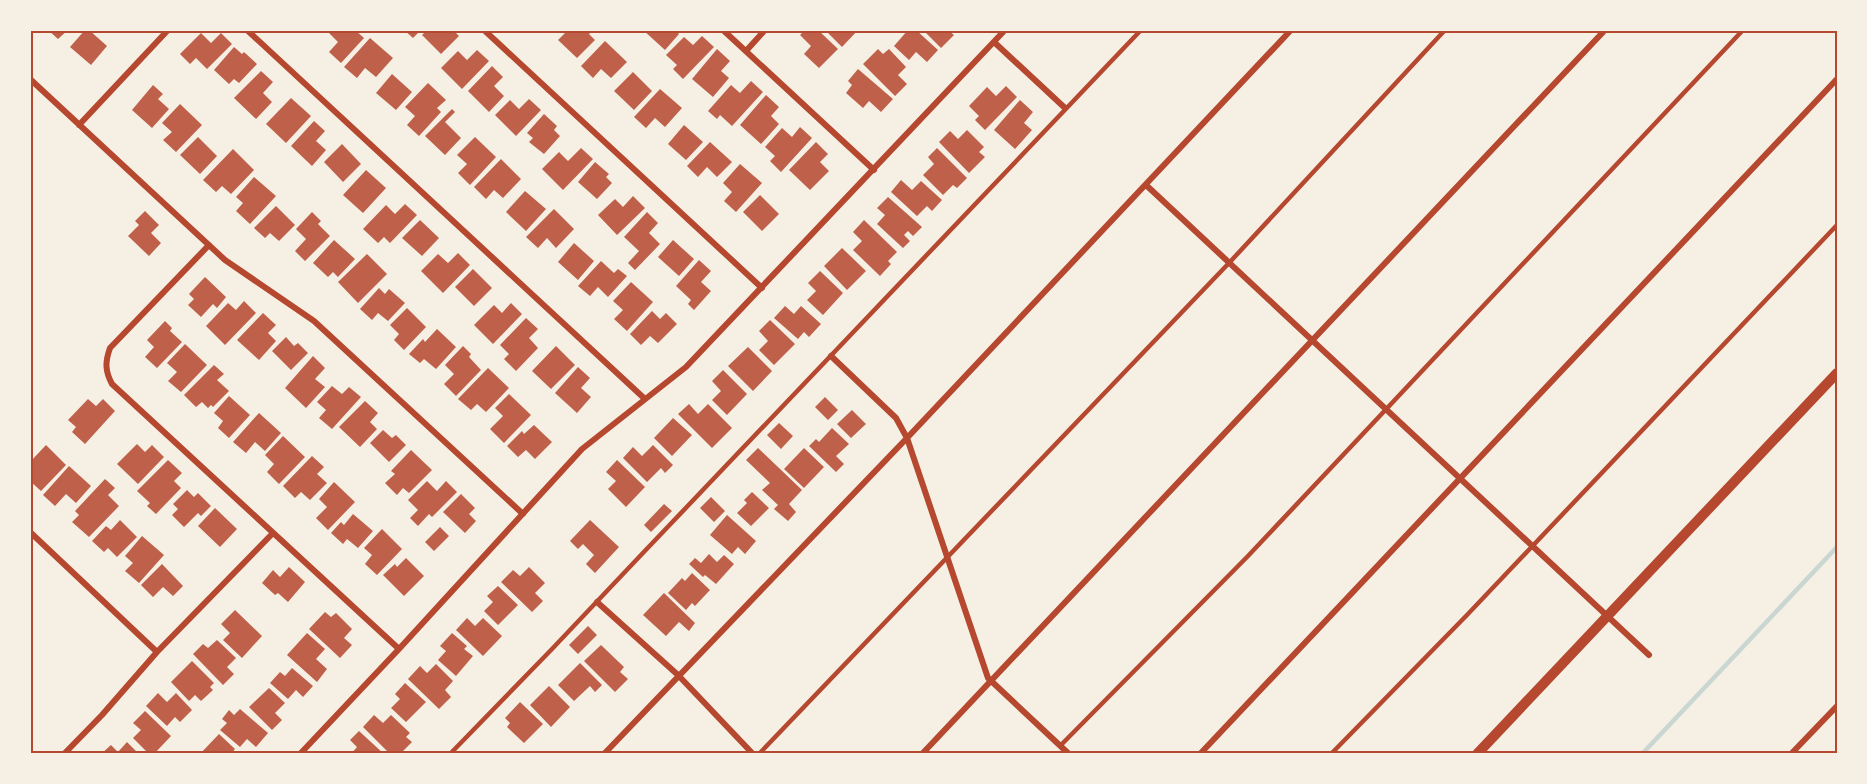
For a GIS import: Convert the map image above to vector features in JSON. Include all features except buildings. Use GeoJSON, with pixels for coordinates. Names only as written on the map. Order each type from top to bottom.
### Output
{"type":"FeatureCollection","features":[{"type":"Feature","properties":{"kind":"street"},"geometry":{"type":"LineString","coordinates":[[79,125],[168,30]]}},
{"type":"Feature","properties":{"kind":"street"},"geometry":{"type":"LineString","coordinates":[[247,30],[645,399]]}},
{"type":"Feature","properties":{"kind":"street"},"geometry":{"type":"LineString","coordinates":[[484,30],[762,288]]}},
{"type":"Feature","properties":{"kind":"street"},"geometry":{"type":"LineString","coordinates":[[723,30],[874,170]]}},
{"type":"Feature","properties":{"kind":"street"},"geometry":{"type":"LineString","coordinates":[[746,51],[765,30]]}},
{"type":"Feature","properties":{"kind":"street"},"geometry":{"type":"LineString","coordinates":[[300,754],[582,449],[686,367],[1005,30]]}},
{"type":"Feature","properties":{"kind":"street"},"geometry":{"type":"LineString","coordinates":[[604,754],[907,438],[1291,30]]}},
{"type":"Feature","properties":{"kind":"street"},"geometry":{"type":"LineString","coordinates":[[922,754],[1605,30]]}},
{"type":"Feature","properties":{"kind":"street"},"geometry":{"type":"LineString","coordinates":[[994,42],[1065,108]]}},
{"type":"Feature","properties":{"kind":"street"},"geometry":{"type":"LineString","coordinates":[[30,79],[209,245],[245,276],[314,321],[523,513]]}},
{"type":"Feature","properties":{"kind":"street"},"geometry":{"type":"LineString","coordinates":[[1200,754],[1837,79]]}},
{"type":"Feature","properties":{"kind":"street"},"geometry":{"type":"LineString","coordinates":[[1146,185],[1649,655]]}},
{"type":"Feature","properties":{"kind":"street"},"geometry":{"type":"LineString","coordinates":[[209,245],[110,348],[106,358],[106,369],[112,384],[399,649]]}},
{"type":"Feature","properties":{"kind":"street"},"geometry":{"type":"LineString","coordinates":[[831,356],[896,418],[907,438],[988,678],[1069,754]]}},
{"type":"Feature","properties":{"kind":"street"},"geometry":{"type":"LineString","coordinates":[[1478,754],[1837,373]]}},
{"type":"Feature","properties":{"kind":"street"},"geometry":{"type":"LineString","coordinates":[[30,532],[158,652]]}},
{"type":"Feature","properties":{"kind":"street"},"geometry":{"type":"LineString","coordinates":[[64,754],[273,533]]}},
{"type":"Feature","properties":{"kind":"street"},"geometry":{"type":"LineString","coordinates":[[597,602],[678,675],[753,754]]}},
{"type":"Feature","properties":{"kind":"street"},"geometry":{"type":"LineString","coordinates":[[1791,754],[1837,706]]}},
{"type":"Feature","properties":{"kind":"lane"},"geometry":{"type":"LineString","coordinates":[[450,754],[1141,30]]}},
{"type":"Feature","properties":{"kind":"lane"},"geometry":{"type":"LineString","coordinates":[[759,754],[1229,262],[1445,30]]}},
{"type":"Feature","properties":{"kind":"lane"},"geometry":{"type":"LineString","coordinates":[[1060,746],[1248,556],[1743,30]]}},
{"type":"Feature","properties":{"kind":"lane"},"geometry":{"type":"LineString","coordinates":[[1332,754],[1837,225]]}},
{"type":"Feature","properties":{"kind":"waterway"},"geometry":{"type":"LineString","coordinates":[[1642,754],[1837,547]]}}]}
